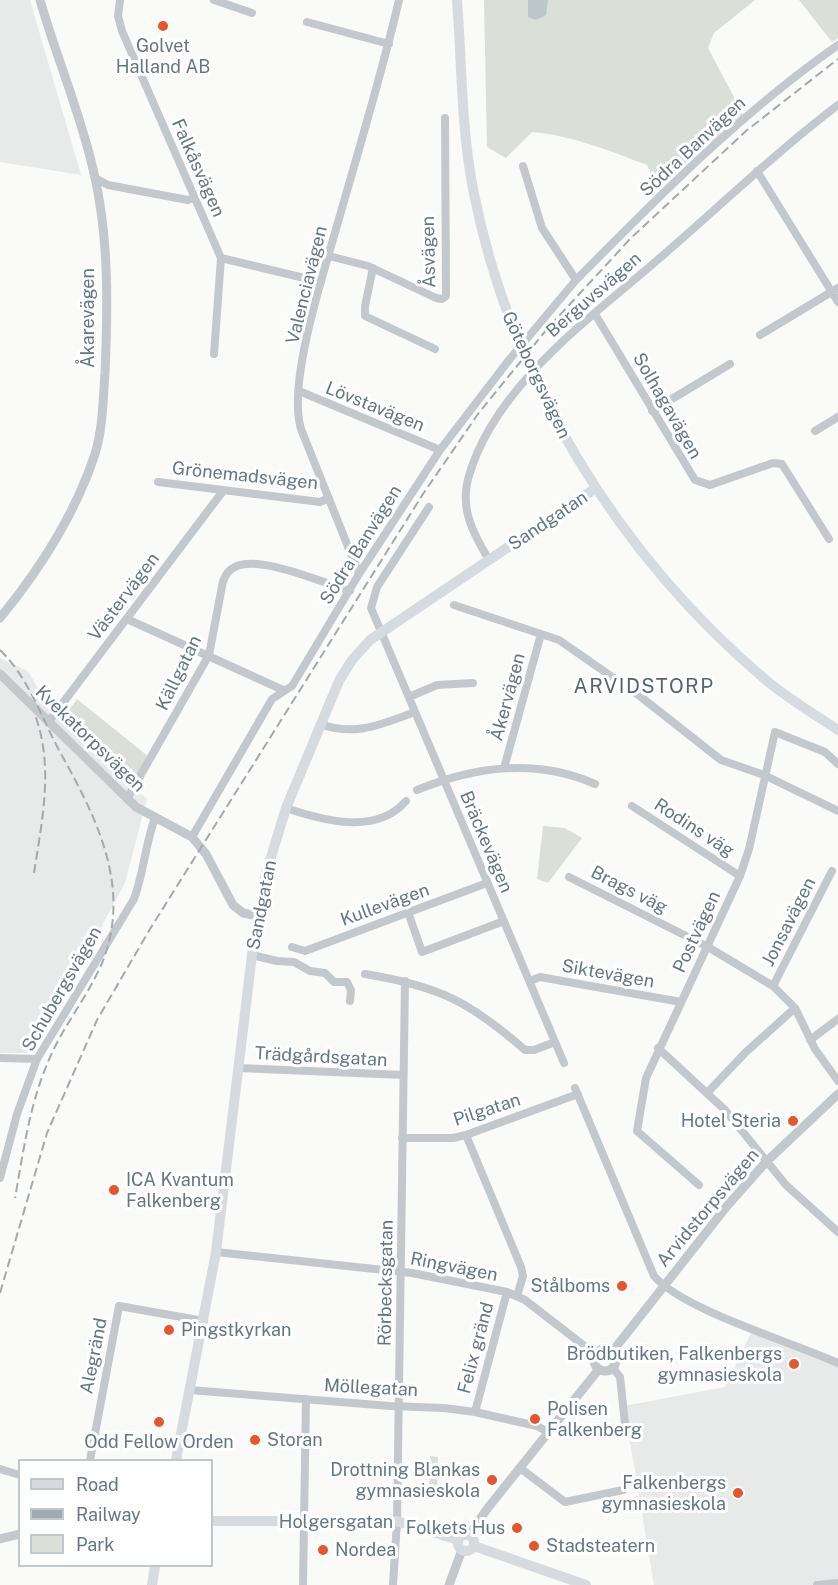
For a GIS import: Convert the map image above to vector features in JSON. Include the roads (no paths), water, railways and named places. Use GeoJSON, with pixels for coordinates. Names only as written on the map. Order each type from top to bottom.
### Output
{"type":"FeatureCollection","features":[{"type":"Feature","properties":{"kind":"main road","name":"Göteborgsvägen"},"geometry":{"type":"LineString","coordinates":[[457,0],[463,114],[473,189],[494,278],[515,334],[544,399],[596,488],[656,567],[711,629],[770,683],[838,730]]}},
{"type":"Feature","properties":{"kind":"main road","name":"Göteborgsvägen"},"geometry":{"type":"LineString","coordinates":[[459,22],[462,0]]}},
{"type":"Feature","properties":{"kind":"main road","name":"Sandgatan"},"geometry":{"type":"LineString","coordinates":[[176,1459],[216,1252],[258,916],[274,843],[320,724],[352,660],[370,640],[596,488]]}},
{"type":"Feature","properties":{"kind":"main road","name":"Holgersgatan"},"geometry":{"type":"LineString","coordinates":[[213,1521],[397,1521],[586,1585]]}},
{"type":"Feature","properties":{"kind":"main road"},"geometry":{"type":"LineString","coordinates":[[152,1585],[155,1567]]}},
{"type":"Feature","properties":{"kind":"street","name":"Åkarevägen"},"geometry":{"type":"LineString","coordinates":[[0,618],[20,593],[64,528],[96,451],[103,404],[106,279],[102,216],[95,178],[40,0]]}},
{"type":"Feature","properties":{"kind":"street","name":"Falkåsvägen"},"geometry":{"type":"LineString","coordinates":[[120,0],[118,16],[122,31],[221,258],[214,354]]}},
{"type":"Feature","properties":{"kind":"street"},"geometry":{"type":"LineString","coordinates":[[214,0],[252,13]]}},
{"type":"Feature","properties":{"kind":"street","name":"Valenciavägen"},"geometry":{"type":"LineString","coordinates":[[359,574],[298,419],[299,392],[321,282],[389,44],[399,0]]}},
{"type":"Feature","properties":{"kind":"street"},"geometry":{"type":"LineString","coordinates":[[307,22],[389,44]]}},
{"type":"Feature","properties":{"kind":"street","name":"Södra Banvägen"},"geometry":{"type":"LineString","coordinates":[[192,837],[272,699],[294,683],[359,574],[440,450],[509,360],[576,280],[731,130],[801,71],[838,45]]}},
{"type":"Feature","properties":{"kind":"street","name":"Berguvsvägen"},"geometry":{"type":"LineString","coordinates":[[489,560],[475,538],[468,515],[468,480],[493,426],[539,363],[757,171],[838,105]]}},
{"type":"Feature","properties":{"kind":"street","name":"Åsvägen"},"geometry":{"type":"LineString","coordinates":[[329,256],[374,268],[436,298],[442,299],[446,296],[445,118]]}},
{"type":"Feature","properties":{"kind":"street"},"geometry":{"type":"LineString","coordinates":[[523,166],[542,228],[576,280]]}},
{"type":"Feature","properties":{"kind":"street"},"geometry":{"type":"LineString","coordinates":[[757,171],[835,290],[838,302]]}},
{"type":"Feature","properties":{"kind":"street"},"geometry":{"type":"LineString","coordinates":[[95,178],[108,185],[188,200],[194,198]]}},
{"type":"Feature","properties":{"kind":"street"},"geometry":{"type":"LineString","coordinates":[[221,258],[321,282]]}},
{"type":"Feature","properties":{"kind":"street"},"geometry":{"type":"LineString","coordinates":[[374,268],[364,306],[365,316],[435,349]]}},
{"type":"Feature","properties":{"kind":"street"},"geometry":{"type":"LineString","coordinates":[[760,335],[835,290]]}},
{"type":"Feature","properties":{"kind":"street","name":"Solhagavägen"},"geometry":{"type":"LineString","coordinates":[[596,314],[690,475],[701,484],[710,485],[773,463],[782,464],[829,539]]}},
{"type":"Feature","properties":{"kind":"street"},"geometry":{"type":"LineString","coordinates":[[652,411],[730,364]]}},
{"type":"Feature","properties":{"kind":"street","name":"Lövstavägen"},"geometry":{"type":"LineString","coordinates":[[299,392],[440,450]]}},
{"type":"Feature","properties":{"kind":"street"},"geometry":{"type":"LineString","coordinates":[[815,431],[838,417]]}},
{"type":"Feature","properties":{"kind":"street","name":"Grönemadsvägen"},"geometry":{"type":"LineString","coordinates":[[158,482],[320,502],[329,498]]}},
{"type":"Feature","properties":{"kind":"street","name":"Västervägen"},"geometry":{"type":"LineString","coordinates":[[50,720],[223,491]]}},
{"type":"Feature","properties":{"kind":"street","name":"Bräckevägen"},"geometry":{"type":"LineString","coordinates":[[429,507],[372,598],[375,620],[564,1063]]}},
{"type":"Feature","properties":{"kind":"street","name":"Källgatan"},"geometry":{"type":"LineString","coordinates":[[127,799],[209,655],[223,581],[228,571],[236,566],[249,563],[265,565],[350,591]]}},
{"type":"Feature","properties":{"kind":"street"},"geometry":{"type":"LineString","coordinates":[[454,605],[559,639],[722,760],[764,775],[838,812]]}},
{"type":"Feature","properties":{"kind":"street"},"geometry":{"type":"LineString","coordinates":[[127,619],[283,690]]}},
{"type":"Feature","properties":{"kind":"street","name":"Åkervägen"},"geometry":{"type":"LineString","coordinates":[[504,768],[541,633]]}},
{"type":"Feature","properties":{"kind":"street","name":"Kvekatorpsvägen"},"geometry":{"type":"LineString","coordinates":[[0,674],[50,720],[127,799],[155,818],[192,837],[206,854],[233,905],[243,913],[258,916]]}},
{"type":"Feature","properties":{"kind":"street"},"geometry":{"type":"LineString","coordinates":[[409,697],[437,685],[473,683]]}},
{"type":"Feature","properties":{"kind":"street"},"geometry":{"type":"LineString","coordinates":[[320,724],[352,731],[368,729],[415,712]]}},
{"type":"Feature","properties":{"kind":"street","name":"Postvägen"},"geometry":{"type":"LineString","coordinates":[[699,1185],[637,1131],[642,1095],[658,1048],[740,876],[749,849],[775,732],[825,752],[838,764]]}},
{"type":"Feature","properties":{"kind":"street"},"geometry":{"type":"LineString","coordinates":[[417,790],[443,779],[515,766],[564,771],[595,784]]}},
{"type":"Feature","properties":{"kind":"street"},"geometry":{"type":"LineString","coordinates":[[286,808],[315,818],[350,822],[396,813],[406,801]]}},
{"type":"Feature","properties":{"kind":"street","name":"Rodins väg"},"geometry":{"type":"LineString","coordinates":[[632,806],[740,876]]}},
{"type":"Feature","properties":{"kind":"street","name":"Schubergsvägen"},"geometry":{"type":"LineString","coordinates":[[0,1178],[17,1114],[37,1059],[134,899],[140,881],[145,849],[155,818]]}},
{"type":"Feature","properties":{"kind":"street","name":"Jonsavägen"},"geometry":{"type":"LineString","coordinates":[[773,986],[832,871]]}},
{"type":"Feature","properties":{"kind":"street","name":"Brags väg"},"geometry":{"type":"LineString","coordinates":[[569,877],[708,947]]}},
{"type":"Feature","properties":{"kind":"street","name":"Kullevägen"},"geometry":{"type":"LineString","coordinates":[[292,947],[305,951],[487,883]]}},
{"type":"Feature","properties":{"kind":"street"},"geometry":{"type":"LineString","coordinates":[[408,912],[422,952],[504,921]]}},
{"type":"Feature","properties":{"kind":"street"},"geometry":{"type":"LineString","coordinates":[[708,947],[773,986],[795,1008],[810,1040],[838,1081]]}},
{"type":"Feature","properties":{"kind":"street"},"geometry":{"type":"LineString","coordinates":[[252,955],[277,961],[294,962],[310,971],[325,973],[334,982],[347,982],[351,990],[350,1001]]}},
{"type":"Feature","properties":{"kind":"street"},"geometry":{"type":"LineString","coordinates":[[364,974],[405,981],[475,1009],[525,1050],[534,1050],[555,1042]]}},
{"type":"Feature","properties":{"kind":"street","name":"Siktevägen"},"geometry":{"type":"LineString","coordinates":[[530,981],[540,977],[681,1002]]}},
{"type":"Feature","properties":{"kind":"street","name":"Rörbecksgatan"},"geometry":{"type":"LineString","coordinates":[[393,1585],[397,1521],[402,1272],[405,981]]}},
{"type":"Feature","properties":{"kind":"street"},"geometry":{"type":"LineString","coordinates":[[707,1093],[761,1038],[795,1008]]}},
{"type":"Feature","properties":{"kind":"street"},"geometry":{"type":"LineString","coordinates":[[810,1040],[838,1019]]}},
{"type":"Feature","properties":{"kind":"street"},"geometry":{"type":"LineString","coordinates":[[658,1048],[707,1093],[766,1162],[838,1232]]}},
{"type":"Feature","properties":{"kind":"street"},"geometry":{"type":"LineString","coordinates":[[0,1058],[37,1059]]}},
{"type":"Feature","properties":{"kind":"street","name":"Trädgårdsgatan"},"geometry":{"type":"LineString","coordinates":[[238,1068],[403,1076]]}},
{"type":"Feature","properties":{"kind":"street","name":"Pilgatan"},"geometry":{"type":"LineString","coordinates":[[402,1138],[453,1138],[466,1135],[577,1091],[654,1276],[663,1287]]}},
{"type":"Feature","properties":{"kind":"street","name":"Arvidstorpsvägen"},"geometry":{"type":"LineString","coordinates":[[612,1352],[726,1206],[766,1162],[838,1094]]}},
{"type":"Feature","properties":{"kind":"street"},"geometry":{"type":"LineString","coordinates":[[466,1135],[521,1267],[523,1276],[517,1296]]}},
{"type":"Feature","properties":{"kind":"street","name":"Ringvägen"},"geometry":{"type":"LineString","coordinates":[[216,1252],[402,1272],[507,1292],[517,1296],[596,1355]]}},
{"type":"Feature","properties":{"kind":"street"},"geometry":{"type":"LineString","coordinates":[[663,1287],[709,1310],[838,1363]]}},
{"type":"Feature","properties":{"kind":"street","name":"Felix gränd"},"geometry":{"type":"LineString","coordinates":[[475,1412],[507,1292]]}},
{"type":"Feature","properties":{"kind":"street","name":"Alegränd"},"geometry":{"type":"LineString","coordinates":[[90,1459],[119,1306],[204,1321]]}},
{"type":"Feature","properties":{"kind":"street"},"geometry":{"type":"LineString","coordinates":[[601,1350],[612,1352],[616,1362],[613,1368],[604,1371],[599,1369],[594,1361],[596,1355],[601,1350]]}},
{"type":"Feature","properties":{"kind":"street"},"geometry":{"type":"LineString","coordinates":[[613,1368],[620,1377],[626,1433]]}},
{"type":"Feature","properties":{"kind":"street"},"geometry":{"type":"LineString","coordinates":[[449,1585],[466,1543],[520,1468],[599,1369]]}},
{"type":"Feature","properties":{"kind":"street","name":"Möllegatan"},"geometry":{"type":"LineString","coordinates":[[190,1390],[475,1412],[537,1426],[548,1432]]}},
{"type":"Feature","properties":{"kind":"street"},"geometry":{"type":"LineString","coordinates":[[303,1585],[306,1399]]}},
{"type":"Feature","properties":{"kind":"street"},"geometry":{"type":"LineString","coordinates":[[520,1468],[565,1502],[622,1490]]}},
{"type":"Feature","properties":{"kind":"street"},"geometry":{"type":"LineString","coordinates":[[0,1469],[18,1474]]}},
{"type":"Feature","properties":{"kind":"street"},"geometry":{"type":"LineString","coordinates":[[0,1539],[18,1534]]}},
{"type":"Feature","properties":{"kind":"street"},"geometry":{"type":"LineString","coordinates":[[817,1585],[838,1583]]}},
{"type":"Feature","properties":{"kind":"railway"},"geometry":{"type":"LineString","coordinates":[[0,1293],[47,1133],[97,1020],[150,929],[423,494],[478,414],[547,329],[631,238],[746,131],[838,59]]}},
{"type":"Feature","properties":{"kind":"railway"},"geometry":{"type":"LineString","coordinates":[[0,650],[27,685],[85,800],[105,851],[111,877],[113,903],[111,930],[104,958],[58,1041],[38,1088],[15,1198]]}},
{"type":"Feature","properties":{"kind":"railway"},"geometry":{"type":"LineString","coordinates":[[34,873],[45,794],[44,754],[35,715]]}},
{"type":"Feature","properties":{"kind":"place","name":"Golvet Halland AB"},"geometry":{"type":"Point","coordinates":[163,26]}},
{"type":"Feature","properties":{"kind":"place","name":"Hotel Steria"},"geometry":{"type":"Point","coordinates":[793,1121]}},
{"type":"Feature","properties":{"kind":"place","name":"ICA Kvantum Falkenberg"},"geometry":{"type":"Point","coordinates":[114,1190]}},
{"type":"Feature","properties":{"kind":"place","name":"Stålboms"},"geometry":{"type":"Point","coordinates":[622,1286]}},
{"type":"Feature","properties":{"kind":"place","name":"Pingstkyrkan"},"geometry":{"type":"Point","coordinates":[169,1330]}},
{"type":"Feature","properties":{"kind":"place","name":"Brödbutiken, Falkenbergs gymnasieskola"},"geometry":{"type":"Point","coordinates":[794,1364]}},
{"type":"Feature","properties":{"kind":"place","name":"Polisen Falkenberg"},"geometry":{"type":"Point","coordinates":[535,1419]}},
{"type":"Feature","properties":{"kind":"place","name":"Odd Fellow Orden"},"geometry":{"type":"Point","coordinates":[159,1422]}},
{"type":"Feature","properties":{"kind":"place","name":"Storan"},"geometry":{"type":"Point","coordinates":[255,1440]}},
{"type":"Feature","properties":{"kind":"place","name":"Drottning Blankas gymnasieskola"},"geometry":{"type":"Point","coordinates":[492,1480]}},
{"type":"Feature","properties":{"kind":"place","name":"Falkenbergs gymnasieskola"},"geometry":{"type":"Point","coordinates":[738,1493]}},
{"type":"Feature","properties":{"kind":"place","name":"Folkets Hus"},"geometry":{"type":"Point","coordinates":[517,1528]}},
{"type":"Feature","properties":{"kind":"place","name":"Stadsteatern"},"geometry":{"type":"Point","coordinates":[534,1546]}},
{"type":"Feature","properties":{"kind":"place","name":"Nordea"},"geometry":{"type":"Point","coordinates":[323,1550]}},
{"type":"Feature","properties":{"kind":"district","name":"ARVIDSTORP"},"geometry":{"type":"Point","coordinates":[644,687]}}]}
